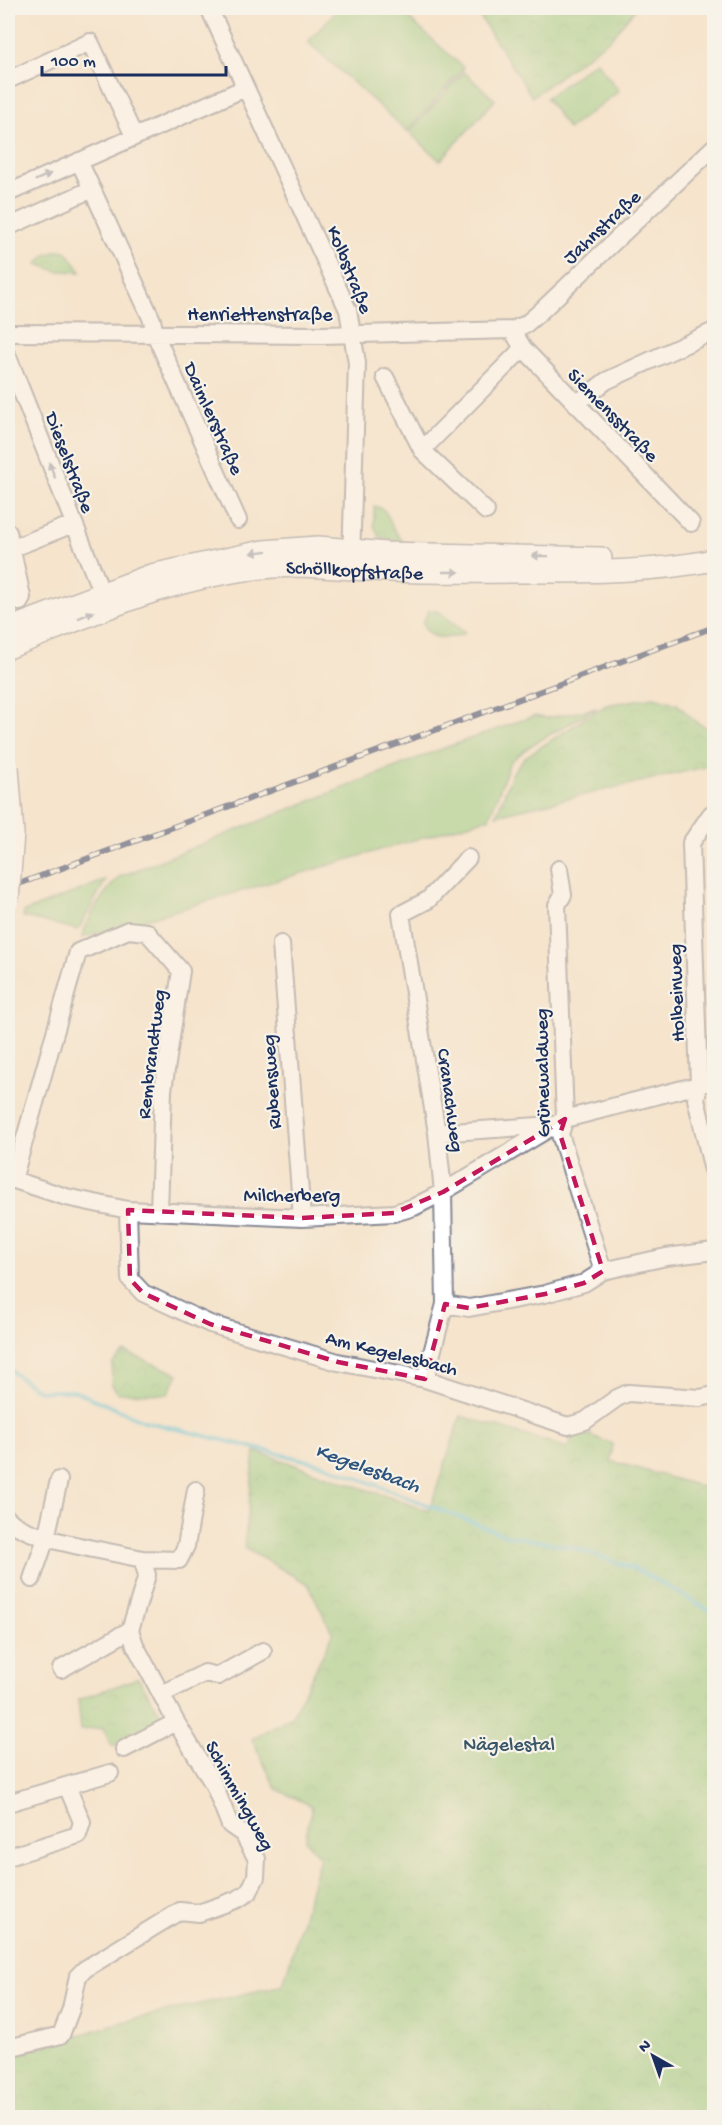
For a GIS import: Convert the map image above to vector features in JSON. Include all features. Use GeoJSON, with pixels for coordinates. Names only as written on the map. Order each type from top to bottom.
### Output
{"type":"FeatureCollection","features":[{"type":"Feature","properties":{"kind":"main road","name":"Schöllkopfstraße"},"geometry":{"type":"LineString","coordinates":[[8,648],[107,606],[154,590],[198,578],[262,568],[386,553],[598,558],[647,555],[714,546]]}},
{"type":"Feature","properties":{"kind":"main road","name":"Schöllkopfstraße"},"geometry":{"type":"LineString","coordinates":[[8,629],[151,575],[263,551],[318,547],[351,558],[416,572],[598,572],[641,570],[714,560]]}},
{"type":"Feature","properties":{"kind":"main road"},"geometry":{"type":"LineString","coordinates":[[8,767],[13,833],[8,901]]}},
{"type":"Feature","properties":{"kind":"street","name":"Kolbstraße"},"geometry":{"type":"LineString","coordinates":[[208,8],[348,309],[357,363],[351,558]]}},
{"type":"Feature","properties":{"kind":"street"},"geometry":{"type":"LineString","coordinates":[[8,80],[90,42],[134,136]]}},
{"type":"Feature","properties":{"kind":"street"},"geometry":{"type":"LineString","coordinates":[[8,193],[245,88]]}},
{"type":"Feature","properties":{"kind":"street","name":"Jahnstraße"},"geometry":{"type":"LineString","coordinates":[[512,330],[526,324],[540,312],[714,147]]}},
{"type":"Feature","properties":{"kind":"street","name":"Daimlerstraße"},"geometry":{"type":"LineString","coordinates":[[79,160],[152,320],[154,334],[238,520]]}},
{"type":"Feature","properties":{"kind":"street"},"geometry":{"type":"LineString","coordinates":[[8,227],[92,189]]}},
{"type":"Feature","properties":{"kind":"street","name":"Henriettenstraße"},"geometry":{"type":"LineString","coordinates":[[8,333],[354,335],[396,331],[485,333],[512,330]]}},
{"type":"Feature","properties":{"kind":"street","name":"Siemensstraße"},"geometry":{"type":"LineString","coordinates":[[512,330],[523,348],[691,523]]}},
{"type":"Feature","properties":{"kind":"street"},"geometry":{"type":"LineString","coordinates":[[576,404],[606,381],[714,331]]}},
{"type":"Feature","properties":{"kind":"street"},"geometry":{"type":"LineString","coordinates":[[422,450],[523,348]]}},
{"type":"Feature","properties":{"kind":"street","name":"Dieselstraße"},"geometry":{"type":"LineString","coordinates":[[8,357],[97,581]]}},
{"type":"Feature","properties":{"kind":"street"},"geometry":{"type":"LineString","coordinates":[[385,377],[422,450],[486,511]]}},
{"type":"Feature","properties":{"kind":"street"},"geometry":{"type":"LineString","coordinates":[[20,602],[22,597],[10,540],[73,524]]}},
{"type":"Feature","properties":{"kind":"street","name":"Holbeinweg"},"geometry":{"type":"LineString","coordinates":[[711,814],[691,843],[707,1083],[696,1099],[714,1175]]}},
{"type":"Feature","properties":{"kind":"street","name":"Cranachweg"},"geometry":{"type":"LineString","coordinates":[[424,1379],[444,1304],[443,1192],[437,1133],[401,915],[429,900],[468,858]]}},
{"type":"Feature","properties":{"kind":"street","name":"Grünewaldweg"},"geometry":{"type":"LineString","coordinates":[[559,869],[563,895],[557,905],[562,1122],[560,1134],[603,1271]]}},
{"type":"Feature","properties":{"kind":"street","name":"Rembrandtweg"},"geometry":{"type":"LineString","coordinates":[[10,1179],[78,952],[128,930],[147,932],[181,971],[163,1090],[159,1212]]}},
{"type":"Feature","properties":{"kind":"street","name":"Rubensweg"},"geometry":{"type":"LineString","coordinates":[[281,944],[302,1218]]}},
{"type":"Feature","properties":{"kind":"street","name":"Milcherberg"},"geometry":{"type":"LineString","coordinates":[[437,1133],[562,1122],[707,1083]]}},
{"type":"Feature","properties":{"kind":"street","name":"Milcherberg"},"geometry":{"type":"LineString","coordinates":[[10,1179],[66,1197],[128,1210],[302,1218],[394,1213],[414,1207],[443,1192],[562,1122]]}},
{"type":"Feature","properties":{"kind":"street","name":"Am Kegelesbach"},"geometry":{"type":"LineString","coordinates":[[128,1210],[130,1279],[143,1293],[210,1324],[338,1362],[424,1379],[568,1426],[585,1421],[616,1398],[628,1393],[700,1398],[714,1395]]}},
{"type":"Feature","properties":{"kind":"street"},"geometry":{"type":"LineString","coordinates":[[444,1304],[469,1308],[544,1294],[584,1283],[603,1271],[666,1257],[714,1251]]}},
{"type":"Feature","properties":{"kind":"street"},"geometry":{"type":"LineString","coordinates":[[32,1579],[59,1480]]}},
{"type":"Feature","properties":{"kind":"street"},"geometry":{"type":"LineString","coordinates":[[8,1519],[13,1525],[45,1538],[142,1559],[179,1560],[186,1546],[196,1490]]}},
{"type":"Feature","properties":{"kind":"street"},"geometry":{"type":"LineString","coordinates":[[61,1669],[130,1630],[147,1575],[142,1559]]}},
{"type":"Feature","properties":{"kind":"street","name":"Schimmingweg"},"geometry":{"type":"LineString","coordinates":[[8,2048],[61,2035],[71,2009],[78,1976],[85,1969],[180,1911],[200,1912],[225,1905],[249,1892],[254,1885],[257,1859],[243,1834],[230,1825],[214,1785],[176,1722],[135,1645],[130,1630]]}},
{"type":"Feature","properties":{"kind":"street"},"geometry":{"type":"LineString","coordinates":[[162,1694],[205,1673],[218,1676],[263,1652]]}},
{"type":"Feature","properties":{"kind":"street"},"geometry":{"type":"LineString","coordinates":[[124,1749],[176,1722]]}},
{"type":"Feature","properties":{"kind":"street"},"geometry":{"type":"LineString","coordinates":[[8,1803],[110,1773]]}},
{"type":"Feature","properties":{"kind":"street"},"geometry":{"type":"LineString","coordinates":[[8,1857],[78,1835],[82,1822],[67,1786]]}},
{"type":"Feature","properties":{"kind":"highlighted area"},"geometry":{"type":"Polygon","coordinates":[[[565,1119],[560,1134],[603,1271],[584,1283],[545,1294],[469,1308],[445,1304],[425,1379],[338,1362],[210,1324],[143,1293],[130,1279],[128,1210],[302,1218],[394,1213],[443,1192],[565,1119]]]}},
{"type":"Feature","properties":{"kind":"green space"},"geometry":{"type":"Polygon","coordinates":[[[339,8],[397,8],[464,68],[407,131],[308,42],[339,8]]]}},
{"type":"Feature","properties":{"kind":"green space"},"geometry":{"type":"Polygon","coordinates":[[[474,8],[636,8],[611,38],[532,97],[474,8]]]}},
{"type":"Feature","properties":{"kind":"green space"},"geometry":{"type":"Polygon","coordinates":[[[596,61],[619,91],[568,129],[546,98],[596,61]]]}},
{"type":"Feature","properties":{"kind":"green space"},"geometry":{"type":"Polygon","coordinates":[[[464,72],[495,100],[440,161],[409,132],[464,72]]]}},
{"type":"Feature","properties":{"kind":"green space"},"geometry":{"type":"Polygon","coordinates":[[[61,250],[67,252],[81,272],[57,271],[37,264],[46,255],[61,250]]]}},
{"type":"Feature","properties":{"kind":"green space"},"geometry":{"type":"Polygon","coordinates":[[[374,506],[386,513],[403,542],[379,537],[374,525],[374,506]]]}},
{"type":"Feature","properties":{"kind":"green space"},"geometry":{"type":"Polygon","coordinates":[[[429,610],[439,612],[465,633],[453,637],[440,637],[429,633],[423,622],[429,610]]]}},
{"type":"Feature","properties":{"kind":"green space"},"geometry":{"type":"Polygon","coordinates":[[[654,697],[677,704],[696,722],[714,731],[714,765],[496,815],[513,772],[525,757],[606,705],[654,697]]]}},
{"type":"Feature","properties":{"kind":"green space"},"geometry":{"type":"Polygon","coordinates":[[[597,708],[533,744],[510,762],[489,818],[82,938],[97,905],[119,877],[436,751],[534,716],[547,718],[597,708]]]}},
{"type":"Feature","properties":{"kind":"green space"},"geometry":{"type":"Polygon","coordinates":[[[106,880],[78,930],[23,917],[24,912],[106,880]]]}},
{"type":"Feature","properties":{"kind":"green space"},"geometry":{"type":"Polygon","coordinates":[[[125,1352],[178,1374],[168,1394],[118,1393],[111,1384],[113,1363],[125,1352]]]}},
{"type":"Feature","properties":{"kind":"green space","name":"Nägelestal"},"geometry":{"type":"Polygon","coordinates":[[[461,1416],[568,1448],[576,1430],[613,1444],[611,1461],[714,1490],[714,2117],[8,2118],[8,2057],[122,2022],[283,1985],[320,1858],[305,1840],[312,1806],[276,1789],[252,1739],[292,1716],[333,1634],[308,1584],[244,1548],[255,1451],[429,1511],[461,1416]]]}},
{"type":"Feature","properties":{"kind":"green space"},"geometry":{"type":"Polygon","coordinates":[[[138,1678],[163,1718],[112,1747],[103,1728],[81,1730],[78,1700],[138,1678]]]}},
{"type":"Feature","properties":{"kind":"waterway","name":"Kegelesbach"},"geometry":{"type":"LineString","coordinates":[[8,1369],[39,1391],[75,1391],[144,1421],[325,1465],[505,1535],[572,1547],[638,1570],[714,1613]]}},
{"type":"Feature","properties":{"kind":"railway"},"geometry":{"type":"LineString","coordinates":[[8,888],[714,627]]}}]}
